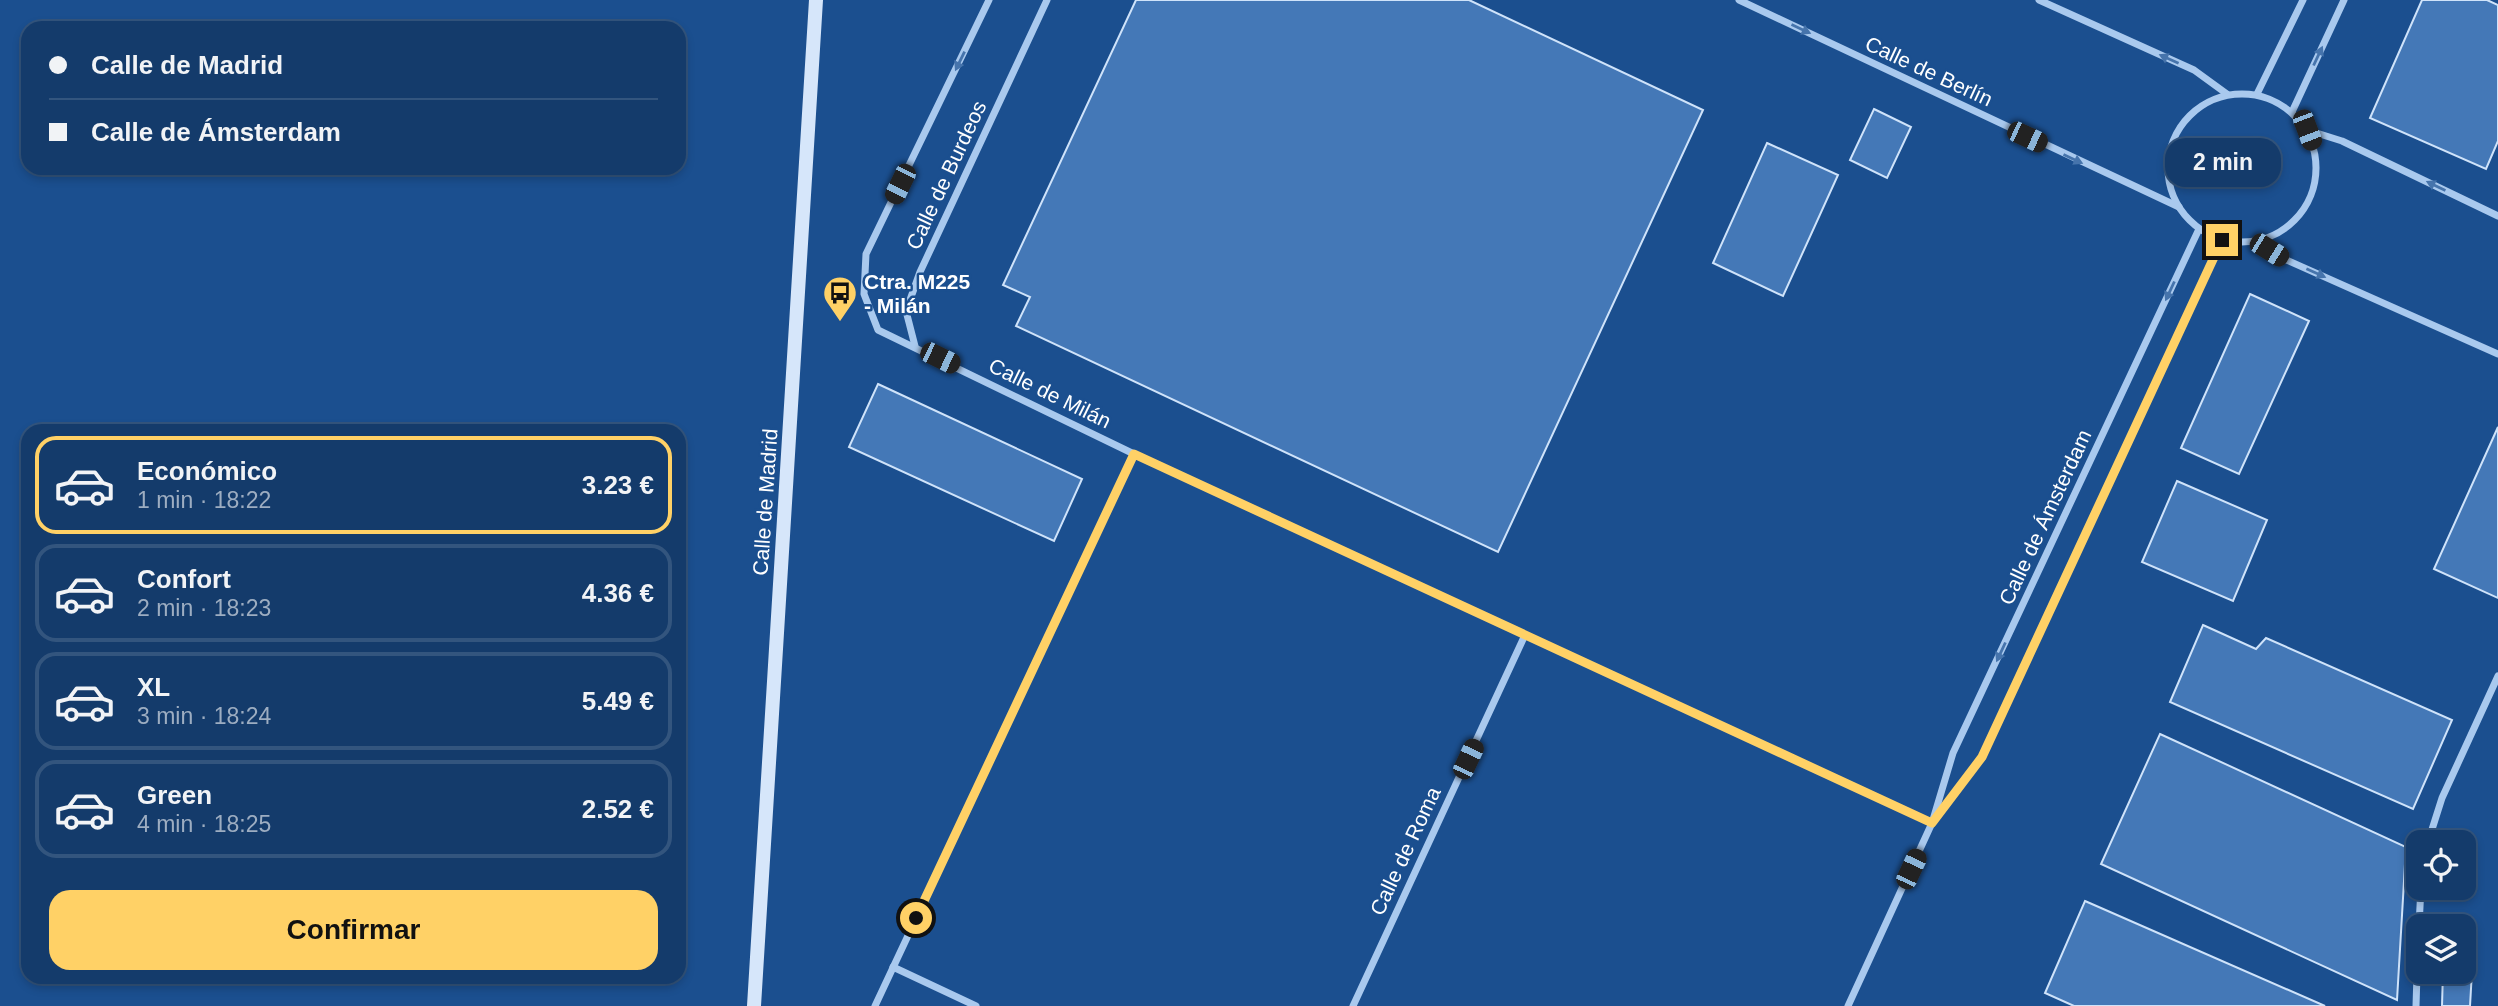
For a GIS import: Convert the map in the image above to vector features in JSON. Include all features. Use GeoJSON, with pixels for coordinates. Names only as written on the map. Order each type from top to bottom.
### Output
{"type":"FeatureCollection","features":[{"type":"Feature","properties":{"kind":"street","name":"Calle de Madrid"},"geometry":{"type":"LineString","coordinates":[[754,1006],[816,0]]}},
{"type":"Feature","properties":{"kind":"street","name":"Calle de Burdeos"},"geometry":{"type":"LineString","coordinates":[[915,346],[878,330],[864,294],[866,254],[989,0]]}},
{"type":"Feature","properties":{"kind":"street","name":"Calle de Burdeos"},"geometry":{"type":"LineString","coordinates":[[915,346],[906,311],[926,260],[1046,0]]}},
{"type":"Feature","properties":{"kind":"street","name":"Calle de Berlín"},"geometry":{"type":"LineString","coordinates":[[1740,0],[2179,208]]}},
{"type":"Feature","properties":{"kind":"street"},"geometry":{"type":"LineString","coordinates":[[2039,0],[2194,70],[2227,94]]}},
{"type":"Feature","properties":{"kind":"street"},"geometry":{"type":"LineString","coordinates":[[2257,94],[2303,0]]}},
{"type":"Feature","properties":{"kind":"street"},"geometry":{"type":"LineString","coordinates":[[2292,113],[2344,0]]}},
{"type":"Feature","properties":{"kind":"street"},"geometry":{"type":"LineString","coordinates":[[2227,94],[2257,94],[2276,101],[2292,113],[2307,130],[2316,152],[2317,176],[2310,199],[2297,219],[2278,234],[2256,242],[2222,240],[2199,229],[2179,208],[2170,186],[2168,162],[2174,138],[2186,118],[2205,103],[2227,94]]}},
{"type":"Feature","properties":{"kind":"street"},"geometry":{"type":"LineString","coordinates":[[2307,130],[2342,141],[2498,216]]}},
{"type":"Feature","properties":{"kind":"street","name":"Calle de Ámsterdam"},"geometry":{"type":"LineString","coordinates":[[1848,1006],[1932,823],[1953,753],[2199,229]]}},
{"type":"Feature","properties":{"kind":"street","name":"Calle de Ámsterdam"},"geometry":{"type":"LineString","coordinates":[[1932,823],[1982,757],[2222,240]]}},
{"type":"Feature","properties":{"kind":"street"},"geometry":{"type":"LineString","coordinates":[[2256,242],[2283,258],[2498,354]]}},
{"type":"Feature","properties":{"kind":"street","name":"Calle de Milán"},"geometry":{"type":"LineString","coordinates":[[915,346],[1134,454],[1932,823]]}},
{"type":"Feature","properties":{"kind":"street"},"geometry":{"type":"LineString","coordinates":[[875,1006],[1134,454]]}},
{"type":"Feature","properties":{"kind":"street","name":"Calle de Roma"},"geometry":{"type":"LineString","coordinates":[[1353,1006],[1525,635]]}},
{"type":"Feature","properties":{"kind":"street"},"geometry":{"type":"LineString","coordinates":[[2432,830],[2442,797],[2498,676]]}},
{"type":"Feature","properties":{"kind":"street"},"geometry":{"type":"LineString","coordinates":[[893,967],[976,1006]]}},
{"type":"Feature","properties":{"kind":"street"},"geometry":{"type":"LineString","coordinates":[[2416,1006],[2417,984]]}},
{"type":"Feature","properties":{"kind":"building"},"geometry":{"type":"Polygon","coordinates":[[[1136,0],[1469,0],[1703,110],[1498,552],[1016,326],[1030,297],[1003,285],[1136,0]]]}},
{"type":"Feature","properties":{"kind":"building"},"geometry":{"type":"Polygon","coordinates":[[[2422,0],[2487,0],[2498,5],[2498,141],[2486,169],[2370,118],[2422,0]]]}},
{"type":"Feature","properties":{"kind":"building"},"geometry":{"type":"Polygon","coordinates":[[[1874,109],[1911,127],[1887,178],[1850,160],[1874,109]]]}},
{"type":"Feature","properties":{"kind":"building"},"geometry":{"type":"Polygon","coordinates":[[[1767,143],[1838,175],[1783,296],[1713,263],[1767,143]]]}},
{"type":"Feature","properties":{"kind":"building"},"geometry":{"type":"Polygon","coordinates":[[[2250,294],[2309,321],[2239,474],[2181,448],[2250,294]]]}},
{"type":"Feature","properties":{"kind":"building"},"geometry":{"type":"Polygon","coordinates":[[[878,384],[1082,479],[1054,541],[849,447],[878,384]]]}},
{"type":"Feature","properties":{"kind":"building"},"geometry":{"type":"Polygon","coordinates":[[[2498,427],[2498,598],[2434,569],[2498,427]]]}},
{"type":"Feature","properties":{"kind":"building"},"geometry":{"type":"Polygon","coordinates":[[[2177,481],[2267,520],[2233,601],[2142,562],[2177,481]]]}},
{"type":"Feature","properties":{"kind":"building"},"geometry":{"type":"Polygon","coordinates":[[[2203,625],[2256,649],[2266,638],[2452,720],[2413,809],[2170,702],[2203,625]]]}},
{"type":"Feature","properties":{"kind":"building"},"geometry":{"type":"Polygon","coordinates":[[[2160,734],[2406,847],[2397,1000],[2101,864],[2160,734]]]}},
{"type":"Feature","properties":{"kind":"building"},"geometry":{"type":"Polygon","coordinates":[[[2085,901],[2325,1006],[2074,1006],[2045,993],[2085,901]]]}},
{"type":"Feature","properties":{"kind":"building"},"geometry":{"type":"Polygon","coordinates":[[[2443,984],[2471,984],[2470,1006],[2442,1006],[2443,984]]]}},
{"type":"Feature","properties":{"kind":"place","name":"Ctra. M225 - Milán"},"geometry":{"type":"Point","coordinates":[840,323]}},
{"type":"Feature","properties":{"kind":"route"},"geometry":{"type":"LineString","coordinates":[[916,918],[1134,454],[1932,823],[1982,757],[2222,240]]}}]}
